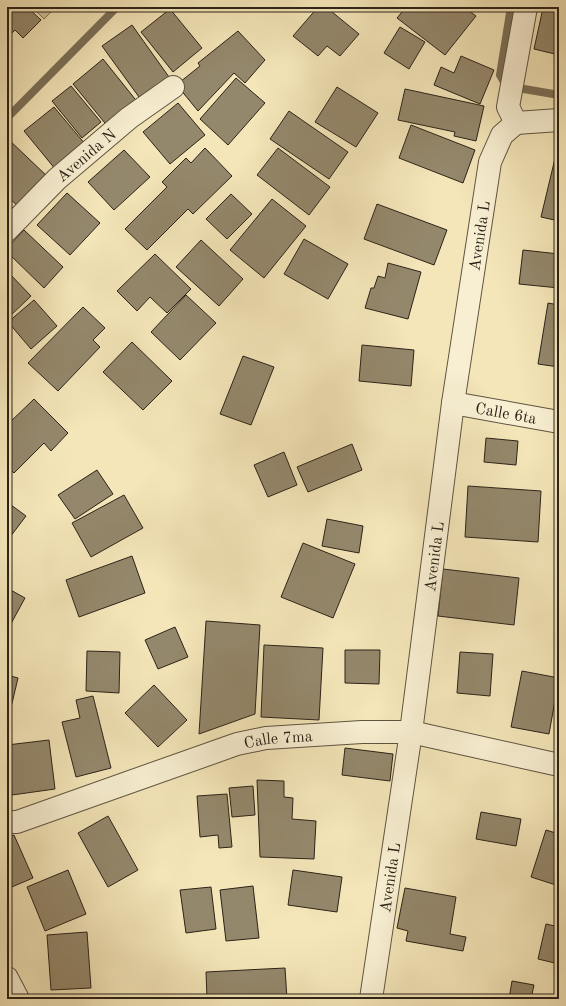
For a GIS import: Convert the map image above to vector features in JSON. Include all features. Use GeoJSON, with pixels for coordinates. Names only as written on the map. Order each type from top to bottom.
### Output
{"type":"FeatureCollection","features":[{"type":"Feature","properties":{"kind":"street"},"geometry":{"type":"LineString","coordinates":[[526,7],[508,108],[516,123],[559,120]]}},
{"type":"Feature","properties":{"kind":"street","name":"Avenida N"},"geometry":{"type":"LineString","coordinates":[[7,230],[57,178],[129,118],[173,87]]}},
{"type":"Feature","properties":{"kind":"street","name":"Avenida L"},"geometry":{"type":"LineString","coordinates":[[371,999],[411,732],[453,403],[490,162],[502,135],[516,123]]}},
{"type":"Feature","properties":{"kind":"street","name":"Calle 6ta"},"geometry":{"type":"LineString","coordinates":[[453,403],[559,422]]}},
{"type":"Feature","properties":{"kind":"street","name":"Calle 7ma"},"geometry":{"type":"LineString","coordinates":[[7,822],[17,822],[237,744],[266,738],[362,732],[411,732],[559,765]]}},
{"type":"Feature","properties":{"kind":"street"},"geometry":{"type":"LineString","coordinates":[[7,978],[18,999]]}},
{"type":"Feature","properties":{"kind":"shaded area"},"geometry":{"type":"Polygon","coordinates":[[[32,7],[56,7],[44,19],[32,7]]]}},
{"type":"Feature","properties":{"kind":"building"},"geometry":{"type":"Polygon","coordinates":[[[7,7],[27,7],[41,20],[23,38],[15,30],[7,38],[7,7]]]}},
{"type":"Feature","properties":{"kind":"building"},"geometry":{"type":"Polygon","coordinates":[[[318,7],[326,7],[359,34],[340,56],[327,46],[318,56],[293,36],[318,7]]]}},
{"type":"Feature","properties":{"kind":"building"},"geometry":{"type":"Polygon","coordinates":[[[406,7],[464,7],[476,16],[445,55],[397,18],[406,7]]]}},
{"type":"Feature","properties":{"kind":"building"},"geometry":{"type":"Polygon","coordinates":[[[543,8],[559,11],[559,55],[534,49],[543,8]]]}},
{"type":"Feature","properties":{"kind":"building"},"geometry":{"type":"Polygon","coordinates":[[[170,9],[202,48],[173,72],[141,32],[170,9]]]}},
{"type":"Feature","properties":{"kind":"building"},"geometry":{"type":"Polygon","coordinates":[[[132,25],[169,77],[139,97],[102,46],[132,25]]]}},
{"type":"Feature","properties":{"kind":"building"},"geometry":{"type":"Polygon","coordinates":[[[400,27],[425,42],[409,69],[384,53],[400,27]]]}},
{"type":"Feature","properties":{"kind":"building"},"geometry":{"type":"Polygon","coordinates":[[[238,31],[265,60],[245,83],[234,73],[198,111],[180,89],[184,87],[180,82],[200,66],[198,63],[238,31]]]}},
{"type":"Feature","properties":{"kind":"building"},"geometry":{"type":"Polygon","coordinates":[[[461,56],[494,70],[480,104],[434,85],[441,67],[454,73],[461,56]]]}},
{"type":"Feature","properties":{"kind":"building"},"geometry":{"type":"Polygon","coordinates":[[[103,59],[139,104],[109,128],[73,84],[103,59]]]}},
{"type":"Feature","properties":{"kind":"building"},"geometry":{"type":"Polygon","coordinates":[[[236,78],[265,103],[228,145],[200,119],[236,78]]]}},
{"type":"Feature","properties":{"kind":"building"},"geometry":{"type":"Polygon","coordinates":[[[71,86],[101,122],[82,138],[52,101],[71,86]]]}},
{"type":"Feature","properties":{"kind":"building"},"geometry":{"type":"Polygon","coordinates":[[[337,87],[378,113],[356,147],[315,122],[337,87]]]}},
{"type":"Feature","properties":{"kind":"building"},"geometry":{"type":"Polygon","coordinates":[[[405,89],[484,106],[476,141],[454,136],[455,132],[398,120],[405,89]]]}},
{"type":"Feature","properties":{"kind":"building"},"geometry":{"type":"Polygon","coordinates":[[[178,103],[205,135],[170,164],[143,132],[178,103]]]}},
{"type":"Feature","properties":{"kind":"building"},"geometry":{"type":"Polygon","coordinates":[[[54,107],[86,145],[56,170],[24,131],[54,107]]]}},
{"type":"Feature","properties":{"kind":"building"},"geometry":{"type":"Polygon","coordinates":[[[289,111],[348,152],[329,179],[270,139],[289,111]]]}},
{"type":"Feature","properties":{"kind":"building"},"geometry":{"type":"Polygon","coordinates":[[[411,125],[475,150],[463,183],[399,158],[411,125]]]}},
{"type":"Feature","properties":{"kind":"building"},"geometry":{"type":"Polygon","coordinates":[[[7,138],[49,178],[20,208],[7,196],[7,138]]]}},
{"type":"Feature","properties":{"kind":"building"},"geometry":{"type":"Polygon","coordinates":[[[205,148],[232,176],[193,214],[188,209],[147,250],[125,229],[167,187],[162,182],[186,158],[191,163],[205,148]]]}},
{"type":"Feature","properties":{"kind":"building"},"geometry":{"type":"Polygon","coordinates":[[[278,148],[330,187],[309,215],[257,175],[278,148]]]}},
{"type":"Feature","properties":{"kind":"building"},"geometry":{"type":"Polygon","coordinates":[[[124,150],[150,177],[114,210],[88,182],[124,150]]]}},
{"type":"Feature","properties":{"kind":"building"},"geometry":{"type":"Polygon","coordinates":[[[557,150],[559,150],[559,221],[541,217],[557,150]]]}},
{"type":"Feature","properties":{"kind":"building"},"geometry":{"type":"Polygon","coordinates":[[[67,193],[100,223],[70,255],[37,225],[67,193]]]}},
{"type":"Feature","properties":{"kind":"building"},"geometry":{"type":"Polygon","coordinates":[[[231,194],[252,214],[227,239],[206,219],[231,194]]]}},
{"type":"Feature","properties":{"kind":"building"},"geometry":{"type":"Polygon","coordinates":[[[272,199],[306,226],[264,278],[230,250],[272,199]]]}},
{"type":"Feature","properties":{"kind":"building"},"geometry":{"type":"Polygon","coordinates":[[[377,204],[447,230],[434,265],[364,239],[377,204]]]}},
{"type":"Feature","properties":{"kind":"building"},"geometry":{"type":"Polygon","coordinates":[[[7,206],[14,213],[7,220],[7,206]]]}},
{"type":"Feature","properties":{"kind":"building"},"geometry":{"type":"Polygon","coordinates":[[[24,230],[63,267],[44,288],[7,252],[7,248],[24,230]]]}},
{"type":"Feature","properties":{"kind":"building"},"geometry":{"type":"Polygon","coordinates":[[[304,239],[348,264],[328,299],[284,274],[304,239]]]}},
{"type":"Feature","properties":{"kind":"building"},"geometry":{"type":"Polygon","coordinates":[[[201,240],[243,279],[219,306],[176,267],[201,240]]]}},
{"type":"Feature","properties":{"kind":"building"},"geometry":{"type":"Polygon","coordinates":[[[523,250],[559,254],[559,288],[519,284],[523,250]]]}},
{"type":"Feature","properties":{"kind":"building"},"geometry":{"type":"Polygon","coordinates":[[[155,254],[191,289],[167,313],[150,297],[137,311],[117,291],[155,254]]]}},
{"type":"Feature","properties":{"kind":"building"},"geometry":{"type":"Polygon","coordinates":[[[388,263],[421,272],[408,319],[365,308],[371,288],[374,288],[378,276],[385,278],[388,263]]]}},
{"type":"Feature","properties":{"kind":"building"},"geometry":{"type":"Polygon","coordinates":[[[7,271],[31,296],[7,319],[7,271]]]}},
{"type":"Feature","properties":{"kind":"building"},"geometry":{"type":"Polygon","coordinates":[[[186,295],[216,323],[180,360],[151,332],[186,295]]]}},
{"type":"Feature","properties":{"kind":"building"},"geometry":{"type":"Polygon","coordinates":[[[34,300],[57,326],[31,349],[8,322],[34,300]]]}},
{"type":"Feature","properties":{"kind":"building"},"geometry":{"type":"Polygon","coordinates":[[[548,303],[559,305],[559,367],[538,364],[548,303]]]}},
{"type":"Feature","properties":{"kind":"building"},"geometry":{"type":"Polygon","coordinates":[[[83,307],[105,328],[93,340],[100,347],[58,391],[28,363],[83,307]]]}},
{"type":"Feature","properties":{"kind":"building"},"geometry":{"type":"Polygon","coordinates":[[[132,342],[172,381],[143,410],[103,372],[132,342]]]}},
{"type":"Feature","properties":{"kind":"building"},"geometry":{"type":"Polygon","coordinates":[[[362,345],[414,350],[411,386],[359,381],[362,345]]]}},
{"type":"Feature","properties":{"kind":"building"},"geometry":{"type":"Polygon","coordinates":[[[243,356],[274,367],[251,425],[220,414],[243,356]]]}},
{"type":"Feature","properties":{"kind":"building"},"geometry":{"type":"Polygon","coordinates":[[[34,399],[68,433],[51,451],[44,443],[14,473],[7,467],[7,425],[34,399]]]}},
{"type":"Feature","properties":{"kind":"building"},"geometry":{"type":"Polygon","coordinates":[[[486,438],[518,441],[516,465],[484,462],[486,438]]]}},
{"type":"Feature","properties":{"kind":"building"},"geometry":{"type":"Polygon","coordinates":[[[352,444],[362,470],[308,492],[297,467],[352,444]]]}},
{"type":"Feature","properties":{"kind":"building"},"geometry":{"type":"Polygon","coordinates":[[[284,452],[297,485],[268,497],[254,465],[284,452]]]}},
{"type":"Feature","properties":{"kind":"building"},"geometry":{"type":"Polygon","coordinates":[[[97,470],[113,494],[75,519],[58,495],[97,470]]]}},
{"type":"Feature","properties":{"kind":"building"},"geometry":{"type":"Polygon","coordinates":[[[468,486],[541,491],[538,542],[465,537],[468,486]]]}},
{"type":"Feature","properties":{"kind":"building"},"geometry":{"type":"Polygon","coordinates":[[[124,495],[143,528],[91,557],[72,523],[124,495]]]}},
{"type":"Feature","properties":{"kind":"building"},"geometry":{"type":"Polygon","coordinates":[[[7,502],[26,516],[7,541],[7,502]]]}},
{"type":"Feature","properties":{"kind":"building"},"geometry":{"type":"Polygon","coordinates":[[[327,519],[363,526],[359,553],[322,546],[327,519]]]}},
{"type":"Feature","properties":{"kind":"building"},"geometry":{"type":"Polygon","coordinates":[[[303,543],[355,564],[333,618],[281,597],[303,543]]]}},
{"type":"Feature","properties":{"kind":"building"},"geometry":{"type":"Polygon","coordinates":[[[132,556],[145,593],[79,617],[66,580],[132,556]]]}},
{"type":"Feature","properties":{"kind":"building"},"geometry":{"type":"Polygon","coordinates":[[[443,569],[519,578],[514,625],[438,616],[443,569]]]}},
{"type":"Feature","properties":{"kind":"building"},"geometry":{"type":"Polygon","coordinates":[[[7,588],[25,598],[7,631],[7,588]]]}},
{"type":"Feature","properties":{"kind":"building"},"geometry":{"type":"Polygon","coordinates":[[[206,621],[260,625],[255,714],[199,734],[206,621]]]}},
{"type":"Feature","properties":{"kind":"building"},"geometry":{"type":"Polygon","coordinates":[[[175,627],[188,657],[158,669],[145,640],[175,627]]]}},
{"type":"Feature","properties":{"kind":"building"},"geometry":{"type":"Polygon","coordinates":[[[264,645],[323,648],[319,720],[261,717],[264,645]]]}},
{"type":"Feature","properties":{"kind":"building"},"geometry":{"type":"Polygon","coordinates":[[[345,650],[380,650],[379,684],[345,683],[345,650]]]}},
{"type":"Feature","properties":{"kind":"building"},"geometry":{"type":"Polygon","coordinates":[[[87,651],[120,652],[119,693],[86,691],[87,651]]]}},
{"type":"Feature","properties":{"kind":"building"},"geometry":{"type":"Polygon","coordinates":[[[460,652],[493,654],[490,696],[457,693],[460,652]]]}},
{"type":"Feature","properties":{"kind":"building"},"geometry":{"type":"Polygon","coordinates":[[[522,671],[559,678],[549,734],[511,727],[522,671]]]}},
{"type":"Feature","properties":{"kind":"building"},"geometry":{"type":"Polygon","coordinates":[[[7,675],[18,678],[9,716],[7,715],[7,675]]]}},
{"type":"Feature","properties":{"kind":"building"},"geometry":{"type":"Polygon","coordinates":[[[154,685],[187,720],[158,747],[125,713],[154,685]]]}},
{"type":"Feature","properties":{"kind":"building"},"geometry":{"type":"Polygon","coordinates":[[[93,696],[111,768],[76,777],[62,722],[80,718],[76,700],[93,696]]]}},
{"type":"Feature","properties":{"kind":"building"},"geometry":{"type":"Polygon","coordinates":[[[49,740],[55,789],[12,795],[7,745],[49,740]]]}},
{"type":"Feature","properties":{"kind":"building"},"geometry":{"type":"Polygon","coordinates":[[[345,748],[393,754],[390,781],[342,775],[345,748]]]}},
{"type":"Feature","properties":{"kind":"building"},"geometry":{"type":"Polygon","coordinates":[[[257,780],[284,781],[284,797],[293,798],[292,819],[316,821],[314,859],[260,857],[257,780]]]}},
{"type":"Feature","properties":{"kind":"building"},"geometry":{"type":"Polygon","coordinates":[[[253,786],[255,815],[232,817],[229,788],[253,786]]]}},
{"type":"Feature","properties":{"kind":"building"},"geometry":{"type":"Polygon","coordinates":[[[227,794],[232,847],[219,848],[218,835],[200,837],[197,796],[227,794]]]}},
{"type":"Feature","properties":{"kind":"building"},"geometry":{"type":"Polygon","coordinates":[[[481,812],[521,819],[516,846],[476,839],[481,812]]]}},
{"type":"Feature","properties":{"kind":"building"},"geometry":{"type":"Polygon","coordinates":[[[108,816],[138,870],[108,887],[78,833],[108,816]]]}},
{"type":"Feature","properties":{"kind":"building"},"geometry":{"type":"Polygon","coordinates":[[[546,830],[559,834],[559,886],[531,877],[546,830]]]}},
{"type":"Feature","properties":{"kind":"building"},"geometry":{"type":"Polygon","coordinates":[[[14,835],[33,878],[7,889],[7,838],[14,835]]]}},
{"type":"Feature","properties":{"kind":"building"},"geometry":{"type":"Polygon","coordinates":[[[68,870],[86,914],[45,931],[27,887],[68,870]]]}},
{"type":"Feature","properties":{"kind":"building"},"geometry":{"type":"Polygon","coordinates":[[[293,870],[342,877],[337,912],[288,905],[293,870]]]}},
{"type":"Feature","properties":{"kind":"building"},"geometry":{"type":"Polygon","coordinates":[[[253,886],[259,938],[226,941],[220,890],[253,886]]]}},
{"type":"Feature","properties":{"kind":"building"},"geometry":{"type":"Polygon","coordinates":[[[211,887],[216,929],[186,933],[180,890],[211,887]]]}},
{"type":"Feature","properties":{"kind":"building"},"geometry":{"type":"Polygon","coordinates":[[[405,888],[456,897],[450,934],[466,937],[463,951],[406,941],[408,931],[397,928],[405,888]]]}},
{"type":"Feature","properties":{"kind":"building"},"geometry":{"type":"Polygon","coordinates":[[[546,924],[559,927],[559,964],[538,959],[546,924]]]}},
{"type":"Feature","properties":{"kind":"building"},"geometry":{"type":"Polygon","coordinates":[[[87,932],[91,988],[51,990],[47,935],[87,932]]]}},
{"type":"Feature","properties":{"kind":"building"},"geometry":{"type":"Polygon","coordinates":[[[285,968],[287,999],[207,999],[206,972],[285,968]]]}},
{"type":"Feature","properties":{"kind":"building"},"geometry":{"type":"Polygon","coordinates":[[[512,981],[534,985],[531,999],[509,999],[512,981]]]}},
{"type":"Feature","properties":{"kind":"building"},"geometry":{"type":"Polygon","coordinates":[[[108,996],[108,999],[73,999],[108,996]]]}},
{"type":"Feature","properties":{"kind":"waterway"},"geometry":{"type":"LineString","coordinates":[[7,118],[117,7]]}},
{"type":"Feature","properties":{"kind":"waterway"},"geometry":{"type":"LineString","coordinates":[[511,7],[500,75],[504,82],[524,89],[559,95]]}}]}
